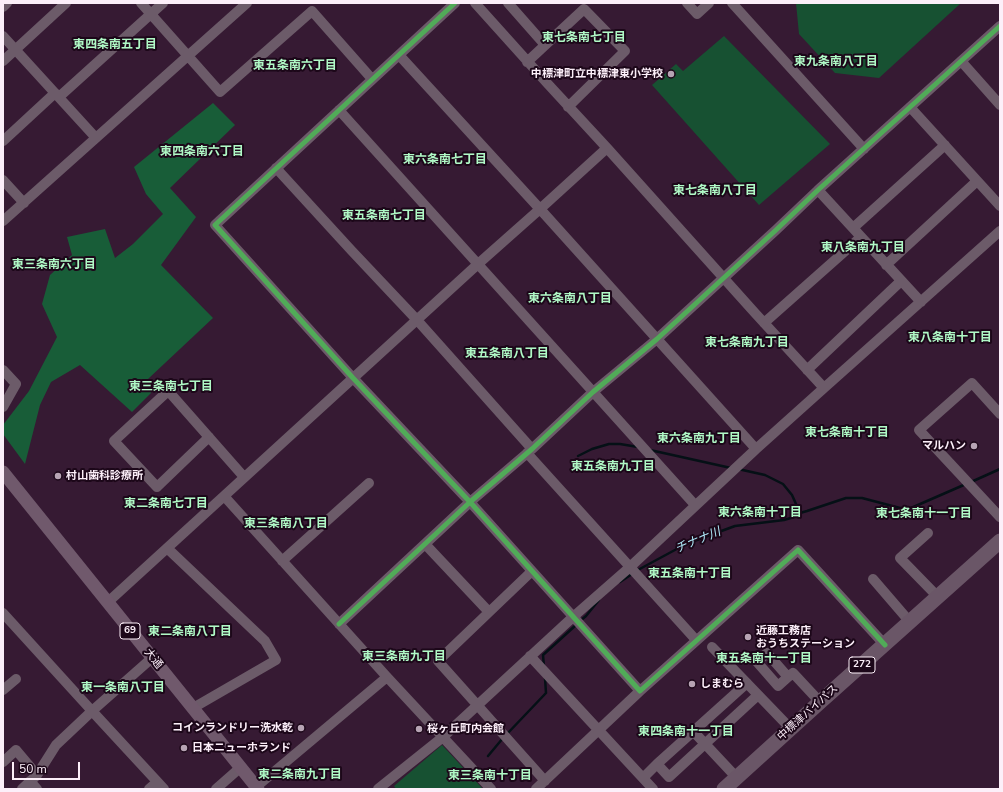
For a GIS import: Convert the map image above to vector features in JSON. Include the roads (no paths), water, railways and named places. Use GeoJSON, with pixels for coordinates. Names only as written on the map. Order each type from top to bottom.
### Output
{"type":"FeatureCollection","features":[{"type":"Feature","properties":{"kind":"highway","name":"中標津バイパス"},"geometry":{"type":"LineString","coordinates":[[724,789],[1000,541]]}},
{"type":"Feature","properties":{"kind":"main road","name":"大通"},"geometry":{"type":"LineString","coordinates":[[3,472],[257,788]]}},
{"type":"Feature","properties":{"kind":"street"},"geometry":{"type":"LineString","coordinates":[[3,7],[7,3]]}},
{"type":"Feature","properties":{"kind":"street"},"geometry":{"type":"LineString","coordinates":[[3,61],[66,3]]}},
{"type":"Feature","properties":{"kind":"street"},"geometry":{"type":"LineString","coordinates":[[141,3],[220,92],[312,11],[372,79]]}},
{"type":"Feature","properties":{"kind":"street"},"geometry":{"type":"LineString","coordinates":[[3,141],[163,3]]}},
{"type":"Feature","properties":{"kind":"street"},"geometry":{"type":"LineString","coordinates":[[3,221],[247,3]]}},
{"type":"Feature","properties":{"kind":"street"},"geometry":{"type":"LineString","coordinates":[[455,3],[215,225],[353,378],[470,502],[640,691]]}},
{"type":"Feature","properties":{"kind":"street"},"geometry":{"type":"LineString","coordinates":[[475,3],[824,388]]}},
{"type":"Feature","properties":{"kind":"street"},"geometry":{"type":"LineString","coordinates":[[508,3],[545,45]]}},
{"type":"Feature","properties":{"kind":"street"},"geometry":{"type":"LineString","coordinates":[[687,3],[697,14],[709,3]]}},
{"type":"Feature","properties":{"kind":"street"},"geometry":{"type":"LineString","coordinates":[[732,3],[864,149]]}},
{"type":"Feature","properties":{"kind":"street"},"geometry":{"type":"LineString","coordinates":[[528,62],[584,9],[625,52],[568,107]]}},
{"type":"Feature","properties":{"kind":"street"},"geometry":{"type":"LineString","coordinates":[[339,624],[470,502],[529,451],[593,392],[657,339],[818,190],[1000,26]]}},
{"type":"Feature","properties":{"kind":"street"},"geometry":{"type":"LineString","coordinates":[[3,36],[96,138]]}},
{"type":"Feature","properties":{"kind":"street"},"geometry":{"type":"LineString","coordinates":[[399,55],[756,449]]}},
{"type":"Feature","properties":{"kind":"street"},"geometry":{"type":"LineString","coordinates":[[961,61],[1000,105]]}},
{"type":"Feature","properties":{"kind":"street"},"geometry":{"type":"LineString","coordinates":[[910,107],[1000,206]]}},
{"type":"Feature","properties":{"kind":"street"},"geometry":{"type":"LineString","coordinates":[[339,110],[695,505]]}},
{"type":"Feature","properties":{"kind":"street"},"geometry":{"type":"LineString","coordinates":[[853,228],[945,145]]}},
{"type":"Feature","properties":{"kind":"street"},"geometry":{"type":"LineString","coordinates":[[108,602],[607,148]]}},
{"type":"Feature","properties":{"kind":"street"},"geometry":{"type":"LineString","coordinates":[[276,168],[417,320],[630,567],[696,640]]}},
{"type":"Feature","properties":{"kind":"street"},"geometry":{"type":"LineString","coordinates":[[3,180],[24,203]]}},
{"type":"Feature","properties":{"kind":"street"},"geometry":{"type":"LineString","coordinates":[[886,265],[977,181]]}},
{"type":"Feature","properties":{"kind":"street"},"geometry":{"type":"LineString","coordinates":[[818,190],[921,302]]}},
{"type":"Feature","properties":{"kind":"street"},"geometry":{"type":"LineString","coordinates":[[378,789],[443,737],[530,656],[630,567],[756,449],[1000,231]]}},
{"type":"Feature","properties":{"kind":"street"},"geometry":{"type":"LineString","coordinates":[[764,323],[862,237]]}},
{"type":"Feature","properties":{"kind":"street"},"geometry":{"type":"LineString","coordinates":[[807,370],[901,281]]}},
{"type":"Feature","properties":{"kind":"street"},"geometry":{"type":"LineString","coordinates":[[3,370],[16,384],[3,407]]}},
{"type":"Feature","properties":{"kind":"street"},"geometry":{"type":"LineString","coordinates":[[1000,414],[972,383],[919,430],[1000,517]]}},
{"type":"Feature","properties":{"kind":"street"},"geometry":{"type":"LineString","coordinates":[[209,437],[157,487],[114,441],[165,388],[209,437],[244,477]]}},
{"type":"Feature","properties":{"kind":"street"},"geometry":{"type":"LineString","coordinates":[[282,561],[369,483]]}},
{"type":"Feature","properties":{"kind":"street"},"geometry":{"type":"LineString","coordinates":[[224,496],[387,677],[492,789]]}},
{"type":"Feature","properties":{"kind":"street"},"geometry":{"type":"LineString","coordinates":[[928,533],[900,558],[938,597]]}},
{"type":"Feature","properties":{"kind":"street"},"geometry":{"type":"LineString","coordinates":[[425,544],[489,612]]}},
{"type":"Feature","properties":{"kind":"street"},"geometry":{"type":"LineString","coordinates":[[167,548],[265,641],[276,660],[193,708]]}},
{"type":"Feature","properties":{"kind":"street"},"geometry":{"type":"LineString","coordinates":[[536,789],[640,691],[798,550],[885,645]]}},
{"type":"Feature","properties":{"kind":"street"},"geometry":{"type":"LineString","coordinates":[[532,571],[438,661],[544,781]]}},
{"type":"Feature","properties":{"kind":"street"},"geometry":{"type":"LineString","coordinates":[[873,579],[910,622]]}},
{"type":"Feature","properties":{"kind":"street"},"geometry":{"type":"LineString","coordinates":[[3,612],[160,785],[149,789]]}},
{"type":"Feature","properties":{"kind":"street"},"geometry":{"type":"LineString","coordinates":[[712,647],[791,729]]}},
{"type":"Feature","properties":{"kind":"street"},"geometry":{"type":"LineString","coordinates":[[530,656],[653,789]]}},
{"type":"Feature","properties":{"kind":"street"},"geometry":{"type":"LineString","coordinates":[[22,789],[35,782],[56,745],[152,658]]}},
{"type":"Feature","properties":{"kind":"street"},"geometry":{"type":"LineString","coordinates":[[788,677],[793,673],[820,702]]}},
{"type":"Feature","properties":{"kind":"street"},"geometry":{"type":"LineString","coordinates":[[257,788],[387,677]]}},
{"type":"Feature","properties":{"kind":"street"},"geometry":{"type":"LineString","coordinates":[[3,690],[16,679]]}},
{"type":"Feature","properties":{"kind":"street"},"geometry":{"type":"LineString","coordinates":[[643,778],[746,683]]}},
{"type":"Feature","properties":{"kind":"street"},"geometry":{"type":"LineString","coordinates":[[658,764],[669,777],[758,694]]}},
{"type":"Feature","properties":{"kind":"street"},"geometry":{"type":"LineString","coordinates":[[694,731],[736,778]]}},
{"type":"Feature","properties":{"kind":"street"},"geometry":{"type":"LineString","coordinates":[[3,762],[16,750],[35,782]]}},
{"type":"Feature","properties":{"kind":"street"},"geometry":{"type":"LineString","coordinates":[[216,789],[241,767]]}},
{"type":"Feature","properties":{"kind":"waterway"},"geometry":{"type":"LineString","coordinates":[[578,456],[592,449],[609,444],[638,447]]}},
{"type":"Feature","properties":{"kind":"waterway"},"geometry":{"type":"LineString","coordinates":[[650,450],[731,468]]}},
{"type":"Feature","properties":{"kind":"waterway"},"geometry":{"type":"LineString","coordinates":[[738,469],[765,475],[783,484],[792,495],[800,513]]}},
{"type":"Feature","properties":{"kind":"waterway","name":"チナナ川"},"geometry":{"type":"LineString","coordinates":[[971,482],[1000,469]]}},
{"type":"Feature","properties":{"kind":"waterway","name":"チナナ川"},"geometry":{"type":"LineString","coordinates":[[636,571],[686,544],[735,526],[784,520],[794,517],[800,513],[846,498],[862,498],[900,508],[911,508],[966,484]]}},
{"type":"Feature","properties":{"kind":"waterway","name":"チナナ川"},"geometry":{"type":"LineString","coordinates":[[620,582],[632,574]]}},
{"type":"Feature","properties":{"kind":"waterway","name":"チナナ川"},"geometry":{"type":"LineString","coordinates":[[580,621],[599,600]]}},
{"type":"Feature","properties":{"kind":"waterway","name":"チナナ川"},"geometry":{"type":"LineString","coordinates":[[544,667],[543,655],[576,625]]}},
{"type":"Feature","properties":{"kind":"waterway","name":"チナナ川"},"geometry":{"type":"LineString","coordinates":[[506,735],[546,693],[545,678]]}},
{"type":"Feature","properties":{"kind":"waterway","name":"チナナ川"},"geometry":{"type":"LineString","coordinates":[[488,756],[503,738]]}},
{"type":"Feature","properties":{"kind":"place","name":"中標津町立中標津東小学校"},"geometry":{"type":"Point","coordinates":[671,74]}},
{"type":"Feature","properties":{"kind":"place","name":"マルハン"},"geometry":{"type":"Point","coordinates":[974,446]}},
{"type":"Feature","properties":{"kind":"place","name":"村山歯科診療所"},"geometry":{"type":"Point","coordinates":[58,476]}},
{"type":"Feature","properties":{"kind":"place","name":"近藤工務店 おうちステーション"},"geometry":{"type":"Point","coordinates":[748,637]}},
{"type":"Feature","properties":{"kind":"place","name":"しまむら"},"geometry":{"type":"Point","coordinates":[692,684]}},
{"type":"Feature","properties":{"kind":"place","name":"コインランドリー洗水乾"},"geometry":{"type":"Point","coordinates":[301,728]}},
{"type":"Feature","properties":{"kind":"place","name":"桜ヶ丘町内会館"},"geometry":{"type":"Point","coordinates":[419,729]}},
{"type":"Feature","properties":{"kind":"place","name":"日本ニューホランド"},"geometry":{"type":"Point","coordinates":[184,748]}},
{"type":"Feature","properties":{"kind":"district","name":"東七条南七丁目"},"geometry":{"type":"Point","coordinates":[584,38]}},
{"type":"Feature","properties":{"kind":"district","name":"東四条南五丁目"},"geometry":{"type":"Point","coordinates":[115,45]}},
{"type":"Feature","properties":{"kind":"district","name":"東九条南八丁目"},"geometry":{"type":"Point","coordinates":[836,62]}},
{"type":"Feature","properties":{"kind":"district","name":"東五条南六丁目"},"geometry":{"type":"Point","coordinates":[295,66]}},
{"type":"Feature","properties":{"kind":"district","name":"東四条南六丁目"},"geometry":{"type":"Point","coordinates":[202,152]}},
{"type":"Feature","properties":{"kind":"district","name":"東六条南七丁目"},"geometry":{"type":"Point","coordinates":[445,160]}},
{"type":"Feature","properties":{"kind":"district","name":"東七条南八丁目"},"geometry":{"type":"Point","coordinates":[715,191]}},
{"type":"Feature","properties":{"kind":"district","name":"東五条南七丁目"},"geometry":{"type":"Point","coordinates":[384,216]}},
{"type":"Feature","properties":{"kind":"district","name":"東八条南九丁目"},"geometry":{"type":"Point","coordinates":[863,248]}},
{"type":"Feature","properties":{"kind":"district","name":"東三条南六丁目"},"geometry":{"type":"Point","coordinates":[54,265]}},
{"type":"Feature","properties":{"kind":"district","name":"東六条南八丁目"},"geometry":{"type":"Point","coordinates":[570,299]}},
{"type":"Feature","properties":{"kind":"district","name":"東八条南十丁目"},"geometry":{"type":"Point","coordinates":[950,338]}},
{"type":"Feature","properties":{"kind":"district","name":"東七条南九丁目"},"geometry":{"type":"Point","coordinates":[747,343]}},
{"type":"Feature","properties":{"kind":"district","name":"東五条南八丁目"},"geometry":{"type":"Point","coordinates":[507,354]}},
{"type":"Feature","properties":{"kind":"district","name":"東三条南七丁目"},"geometry":{"type":"Point","coordinates":[171,387]}},
{"type":"Feature","properties":{"kind":"district","name":"東七条南十丁目"},"geometry":{"type":"Point","coordinates":[847,433]}},
{"type":"Feature","properties":{"kind":"district","name":"東六条南九丁目"},"geometry":{"type":"Point","coordinates":[699,439]}},
{"type":"Feature","properties":{"kind":"district","name":"東五条南九丁目"},"geometry":{"type":"Point","coordinates":[613,467]}},
{"type":"Feature","properties":{"kind":"district","name":"東二条南七丁目"},"geometry":{"type":"Point","coordinates":[166,504]}},
{"type":"Feature","properties":{"kind":"district","name":"東六条南十丁目"},"geometry":{"type":"Point","coordinates":[760,513]}},
{"type":"Feature","properties":{"kind":"district","name":"東七条南十一丁目"},"geometry":{"type":"Point","coordinates":[924,514]}},
{"type":"Feature","properties":{"kind":"district","name":"東三条南八丁目"},"geometry":{"type":"Point","coordinates":[286,524]}},
{"type":"Feature","properties":{"kind":"district","name":"東五条南十丁目"},"geometry":{"type":"Point","coordinates":[690,574]}},
{"type":"Feature","properties":{"kind":"district","name":"東二条南八丁目"},"geometry":{"type":"Point","coordinates":[190,632]}},
{"type":"Feature","properties":{"kind":"district","name":"東三条南九丁目"},"geometry":{"type":"Point","coordinates":[404,657]}},
{"type":"Feature","properties":{"kind":"district","name":"東五条南十一丁目"},"geometry":{"type":"Point","coordinates":[764,659]}},
{"type":"Feature","properties":{"kind":"district","name":"東一条南八丁目"},"geometry":{"type":"Point","coordinates":[123,688]}},
{"type":"Feature","properties":{"kind":"district","name":"東四条南十一丁目"},"geometry":{"type":"Point","coordinates":[686,732]}},
{"type":"Feature","properties":{"kind":"district","name":"東二条南九丁目"},"geometry":{"type":"Point","coordinates":[300,775]}},
{"type":"Feature","properties":{"kind":"district","name":"東三条南十丁目"},"geometry":{"type":"Point","coordinates":[490,776]}}]}
